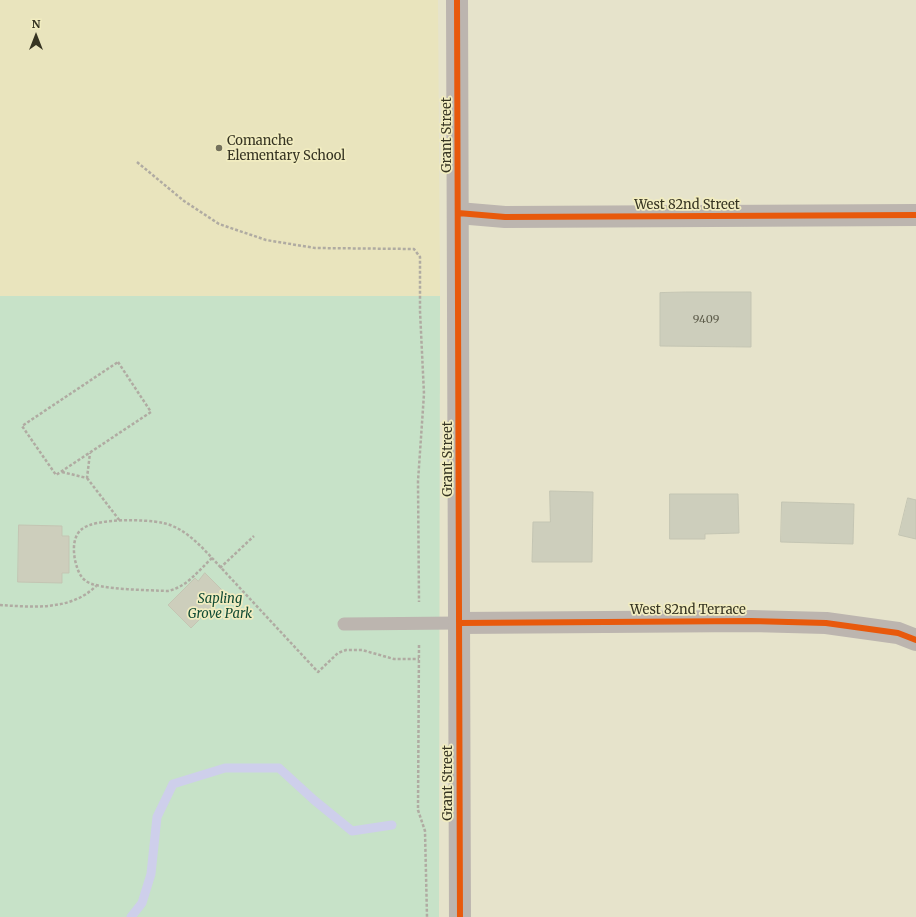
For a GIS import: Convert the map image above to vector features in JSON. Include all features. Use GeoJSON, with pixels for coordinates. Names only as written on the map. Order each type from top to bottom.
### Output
{"type":"FeatureCollection","features":[{"type":"Feature","properties":{"kind":"street","name":"Grant Street"},"geometry":{"type":"LineString","coordinates":[[457,0],[460,917]]}},
{"type":"Feature","properties":{"kind":"street","name":"West 82nd Street"},"geometry":{"type":"LineString","coordinates":[[458,213],[504,217],[916,215]]}},
{"type":"Feature","properties":{"kind":"street","name":"West 82nd Terrace"},"geometry":{"type":"LineString","coordinates":[[459,623],[744,621],[826,623],[898,633],[916,640]]}},
{"type":"Feature","properties":{"kind":"lane"},"geometry":{"type":"LineString","coordinates":[[344,624],[459,623]]}},
{"type":"Feature","properties":{"kind":"path"},"geometry":{"type":"LineString","coordinates":[[137,162],[184,201],[226,227],[266,240],[315,248],[414,249],[420,257],[420,311],[424,394],[418,481],[418,810],[425,831],[427,917]]}},
{"type":"Feature","properties":{"kind":"path"},"geometry":{"type":"LineString","coordinates":[[118,362],[151,412],[90,453],[56,476],[22,426],[118,362]]}},
{"type":"Feature","properties":{"kind":"path"},"geometry":{"type":"LineString","coordinates":[[87,478],[90,453]]}},
{"type":"Feature","properties":{"kind":"path"},"geometry":{"type":"LineString","coordinates":[[62,472],[87,478],[120,522]]}},
{"type":"Feature","properties":{"kind":"path"},"geometry":{"type":"LineString","coordinates":[[212,558],[186,584],[176,590],[167,592],[96,586],[86,581],[78,571],[74,555],[75,539],[82,529],[99,523],[163,523],[180,530],[198,544],[212,558],[318,672],[338,653],[346,650],[362,650],[394,659],[419,658]]}},
{"type":"Feature","properties":{"kind":"path"},"geometry":{"type":"LineString","coordinates":[[220,568],[254,536]]}},
{"type":"Feature","properties":{"kind":"path"},"geometry":{"type":"LineString","coordinates":[[0,605],[40,607],[63,603],[84,596],[96,586]]}},
{"type":"Feature","properties":{"kind":"shaded area","name":"Comanche Elementary School"},"geometry":{"type":"Polygon","coordinates":[[[0,0],[438,0],[440,296],[0,296],[0,0]]]}},
{"type":"Feature","properties":{"kind":"green space","name":"Sapling Grove Park"},"geometry":{"type":"Polygon","coordinates":[[[0,296],[440,296],[439,917],[0,917],[0,296]]]}},
{"type":"Feature","properties":{"kind":"building"},"geometry":{"type":"Polygon","coordinates":[[[751,292],[751,347],[660,346],[660,293],[751,292]]]}},
{"type":"Feature","properties":{"kind":"building"},"geometry":{"type":"Polygon","coordinates":[[[550,491],[593,492],[592,562],[532,562],[533,522],[550,522],[550,491]]]}},
{"type":"Feature","properties":{"kind":"building"},"geometry":{"type":"Polygon","coordinates":[[[670,494],[738,494],[739,533],[705,534],[705,539],[670,539],[670,494]]]}},
{"type":"Feature","properties":{"kind":"building"},"geometry":{"type":"Polygon","coordinates":[[[908,498],[916,500],[916,539],[899,535],[908,498]]]}},
{"type":"Feature","properties":{"kind":"building"},"geometry":{"type":"Polygon","coordinates":[[[782,502],[854,504],[853,544],[781,542],[782,502]]]}},
{"type":"Feature","properties":{"kind":"building"},"geometry":{"type":"Polygon","coordinates":[[[19,525],[62,526],[62,536],[69,536],[69,573],[62,573],[62,583],[18,582],[19,525]]]}},
{"type":"Feature","properties":{"kind":"building"},"geometry":{"type":"Polygon","coordinates":[[[205,573],[223,591],[215,600],[217,602],[191,628],[168,605],[195,578],[198,581],[205,573]]]}},
{"type":"Feature","properties":{"kind":"waterway"},"geometry":{"type":"LineString","coordinates":[[131,917],[142,903],[151,874],[157,817],[173,784],[225,768],[279,768],[314,800],[352,831],[392,825]]}},
{"type":"Feature","properties":{"kind":"cycle path"},"geometry":{"type":"LineString","coordinates":[[457,0],[460,917]]}},
{"type":"Feature","properties":{"kind":"cycle path"},"geometry":{"type":"LineString","coordinates":[[458,213],[505,217],[916,215]]}},
{"type":"Feature","properties":{"kind":"cycle path"},"geometry":{"type":"LineString","coordinates":[[459,623],[751,621],[826,623],[898,633],[916,640]]}},
{"type":"Feature","properties":{"kind":"place","name":"Comanche Elementary School"},"geometry":{"type":"Point","coordinates":[219,148]}}]}
